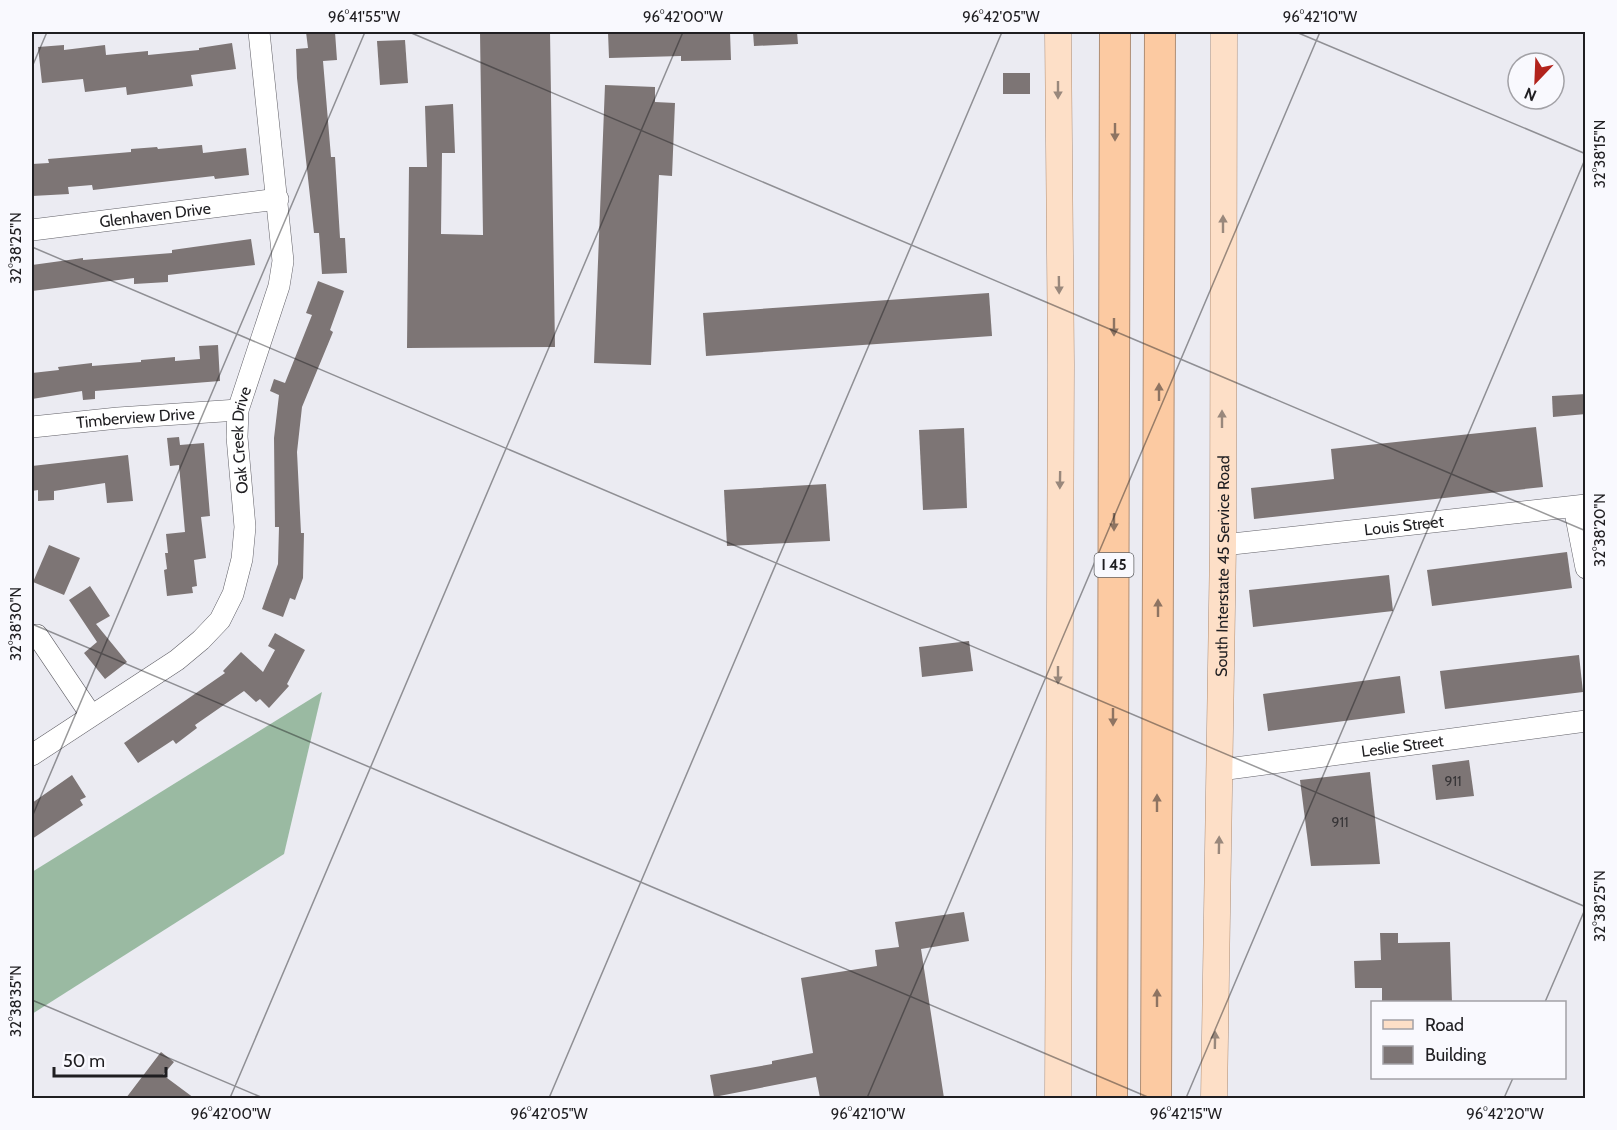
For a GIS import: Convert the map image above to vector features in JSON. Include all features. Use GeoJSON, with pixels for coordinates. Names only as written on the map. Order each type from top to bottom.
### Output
{"type":"FeatureCollection","features":[{"type":"Feature","properties":{"kind":"highway","name":"I 45"},"geometry":{"type":"LineString","coordinates":[[1112,1098],[1115,32]]}},
{"type":"Feature","properties":{"kind":"highway","name":"I 45"},"geometry":{"type":"LineString","coordinates":[[1156,1098],[1160,32]]}},
{"type":"Feature","properties":{"kind":"main road"},"geometry":{"type":"LineString","coordinates":[[1058,32],[1061,364],[1058,1098]]}},
{"type":"Feature","properties":{"kind":"main road","name":"South Interstate 45 Service Road"},"geometry":{"type":"LineString","coordinates":[[1214,1098],[1220,770],[1224,32]]}},
{"type":"Feature","properties":{"kind":"street","name":"Oak Creek Drive"},"geometry":{"type":"LineString","coordinates":[[32,755],[177,660],[220,620],[233,594],[242,559],[245,527],[237,437],[238,410],[279,286],[283,261],[259,32]]}},
{"type":"Feature","properties":{"kind":"street","name":"Glenhaven Drive"},"geometry":{"type":"LineString","coordinates":[[32,230],[278,199]]}},
{"type":"Feature","properties":{"kind":"street","name":"Timberview Drive"},"geometry":{"type":"LineString","coordinates":[[32,427],[118,418],[238,410]]}},
{"type":"Feature","properties":{"kind":"street","name":"Louis Street"},"geometry":{"type":"LineString","coordinates":[[1222,545],[1580,506]]}},
{"type":"Feature","properties":{"kind":"street"},"geometry":{"type":"LineString","coordinates":[[1580,506],[1586,568]]}},
{"type":"Feature","properties":{"kind":"street"},"geometry":{"type":"LineString","coordinates":[[37,635],[91,715]]}},
{"type":"Feature","properties":{"kind":"street","name":"Leslie Street"},"geometry":{"type":"LineString","coordinates":[[1220,770],[1586,721]]}},
{"type":"Feature","properties":{"kind":"green space"},"geometry":{"type":"Polygon","coordinates":[[[322,692],[284,854],[32,1014],[32,872],[322,692]]]}},
{"type":"Feature","properties":{"kind":"building"},"geometry":{"type":"Polygon","coordinates":[[[306,32],[335,32],[337,60],[323,61],[331,157],[335,157],[340,238],[345,238],[347,273],[322,274],[319,233],[314,233],[297,78],[296,49],[308,48],[306,32]]]}},
{"type":"Feature","properties":{"kind":"building"},"geometry":{"type":"Polygon","coordinates":[[[480,32],[550,32],[555,347],[407,348],[409,167],[427,167],[425,106],[453,104],[455,153],[442,153],[441,234],[483,235],[480,32]]]}},
{"type":"Feature","properties":{"kind":"building"},"geometry":{"type":"Polygon","coordinates":[[[608,32],[730,32],[731,60],[681,61],[681,56],[609,58],[608,32]]]}},
{"type":"Feature","properties":{"kind":"building"},"geometry":{"type":"Polygon","coordinates":[[[753,32],[797,32],[798,44],[754,46],[753,32]]]}},
{"type":"Feature","properties":{"kind":"building"},"geometry":{"type":"Polygon","coordinates":[[[405,40],[408,83],[380,85],[377,41],[405,40]]]}},
{"type":"Feature","properties":{"kind":"building"},"geometry":{"type":"Polygon","coordinates":[[[232,43],[236,69],[191,75],[193,86],[127,95],[126,87],[85,92],[83,79],[42,83],[38,47],[64,45],[64,50],[105,45],[106,55],[148,51],[148,55],[199,50],[199,48],[232,43]]]}},
{"type":"Feature","properties":{"kind":"building"},"geometry":{"type":"Polygon","coordinates":[[[1003,73],[1030,73],[1030,94],[1003,94],[1003,73]]]}},
{"type":"Feature","properties":{"kind":"building"},"geometry":{"type":"Polygon","coordinates":[[[605,85],[655,87],[655,102],[675,103],[672,176],[659,175],[651,365],[594,363],[605,85]]]}},
{"type":"Feature","properties":{"kind":"building"},"geometry":{"type":"Polygon","coordinates":[[[202,145],[203,153],[246,148],[249,175],[215,179],[214,176],[93,190],[92,185],[68,187],[69,194],[32,196],[32,164],[49,163],[48,159],[131,152],[131,149],[202,145]]]}},
{"type":"Feature","properties":{"kind":"building"},"geometry":{"type":"Polygon","coordinates":[[[251,239],[255,265],[168,275],[168,282],[134,284],[134,278],[32,291],[32,265],[83,258],[83,260],[172,253],[172,250],[251,239]]]}},
{"type":"Feature","properties":{"kind":"building"},"geometry":{"type":"Polygon","coordinates":[[[318,281],[344,291],[330,330],[333,332],[302,407],[297,452],[301,533],[304,533],[303,578],[295,600],[290,598],[283,617],[262,609],[278,564],[279,527],[275,527],[274,438],[279,395],[270,391],[274,379],[285,383],[312,315],[306,313],[318,281]]]}},
{"type":"Feature","properties":{"kind":"building"},"geometry":{"type":"Polygon","coordinates":[[[989,293],[992,336],[706,356],[703,313],[989,293]]]}},
{"type":"Feature","properties":{"kind":"building"},"geometry":{"type":"Polygon","coordinates":[[[218,345],[220,381],[95,391],[95,399],[83,400],[82,391],[32,399],[32,373],[92,363],[92,366],[175,357],[175,361],[200,359],[199,346],[218,345]]]}},
{"type":"Feature","properties":{"kind":"building"},"geometry":{"type":"Polygon","coordinates":[[[1586,394],[1586,414],[1553,417],[1552,396],[1586,394]]]}},
{"type":"Feature","properties":{"kind":"building"},"geometry":{"type":"Polygon","coordinates":[[[1536,427],[1543,487],[1254,519],[1251,488],[1334,479],[1331,449],[1536,427]]]}},
{"type":"Feature","properties":{"kind":"building"},"geometry":{"type":"Polygon","coordinates":[[[964,428],[967,508],[923,510],[919,430],[964,428]]]}},
{"type":"Feature","properties":{"kind":"building"},"geometry":{"type":"Polygon","coordinates":[[[179,437],[180,445],[204,443],[210,516],[201,517],[206,558],[194,560],[197,586],[192,587],[193,593],[167,596],[164,570],[167,569],[165,553],[168,553],[166,534],[185,532],[179,465],[170,466],[167,438],[179,437]]]}},
{"type":"Feature","properties":{"kind":"building"},"geometry":{"type":"Polygon","coordinates":[[[128,455],[133,501],[107,503],[105,483],[54,491],[54,500],[38,501],[38,490],[32,491],[32,466],[128,455]]]}},
{"type":"Feature","properties":{"kind":"building"},"geometry":{"type":"Polygon","coordinates":[[[826,484],[830,541],[727,546],[724,490],[826,484]]]}},
{"type":"Feature","properties":{"kind":"building"},"geometry":{"type":"Polygon","coordinates":[[[49,545],[80,558],[64,595],[33,582],[49,545]]]}},
{"type":"Feature","properties":{"kind":"building"},"geometry":{"type":"Polygon","coordinates":[[[1567,552],[1572,588],[1432,606],[1427,570],[1567,552]]]}},
{"type":"Feature","properties":{"kind":"building"},"geometry":{"type":"Polygon","coordinates":[[[1389,575],[1393,611],[1253,627],[1249,590],[1389,575]]]}},
{"type":"Feature","properties":{"kind":"building"},"geometry":{"type":"Polygon","coordinates":[[[90,586],[110,616],[96,624],[127,662],[105,679],[84,653],[97,642],[69,600],[90,586]]]}},
{"type":"Feature","properties":{"kind":"building"},"geometry":{"type":"Polygon","coordinates":[[[275,633],[305,650],[287,684],[289,686],[269,708],[260,699],[256,702],[244,691],[195,725],[197,728],[176,744],[173,740],[138,763],[124,743],[225,673],[223,671],[241,652],[263,672],[275,650],[268,646],[275,633]]]}},
{"type":"Feature","properties":{"kind":"building"},"geometry":{"type":"Polygon","coordinates":[[[969,641],[973,671],[922,677],[919,647],[969,641]]]}},
{"type":"Feature","properties":{"kind":"building"},"geometry":{"type":"Polygon","coordinates":[[[1579,655],[1583,692],[1445,709],[1440,671],[1579,655]]]}},
{"type":"Feature","properties":{"kind":"building"},"geometry":{"type":"Polygon","coordinates":[[[1400,676],[1405,713],[1268,731],[1263,694],[1400,676]]]}},
{"type":"Feature","properties":{"kind":"building"},"geometry":{"type":"Polygon","coordinates":[[[1469,760],[1474,796],[1436,800],[1432,765],[1469,760]]]}},
{"type":"Feature","properties":{"kind":"building"},"geometry":{"type":"Polygon","coordinates":[[[1370,772],[1380,864],[1311,866],[1300,780],[1370,772]]]}},
{"type":"Feature","properties":{"kind":"building"},"geometry":{"type":"Polygon","coordinates":[[[72,775],[86,797],[80,800],[83,805],[32,839],[32,803],[72,775]]]}},
{"type":"Feature","properties":{"kind":"building"},"geometry":{"type":"Polygon","coordinates":[[[964,912],[969,941],[921,949],[944,1098],[820,1098],[816,1077],[714,1097],[710,1075],[772,1064],[772,1061],[813,1053],[801,978],[877,966],[875,950],[899,947],[895,922],[964,912]]]}},
{"type":"Feature","properties":{"kind":"building"},"geometry":{"type":"Polygon","coordinates":[[[1380,933],[1398,933],[1398,943],[1450,942],[1452,1001],[1382,1001],[1382,988],[1355,988],[1354,961],[1381,960],[1380,933]]]}},
{"type":"Feature","properties":{"kind":"building"},"geometry":{"type":"Polygon","coordinates":[[[161,1052],[174,1062],[163,1075],[194,1098],[126,1098],[161,1052]]]}}]}
